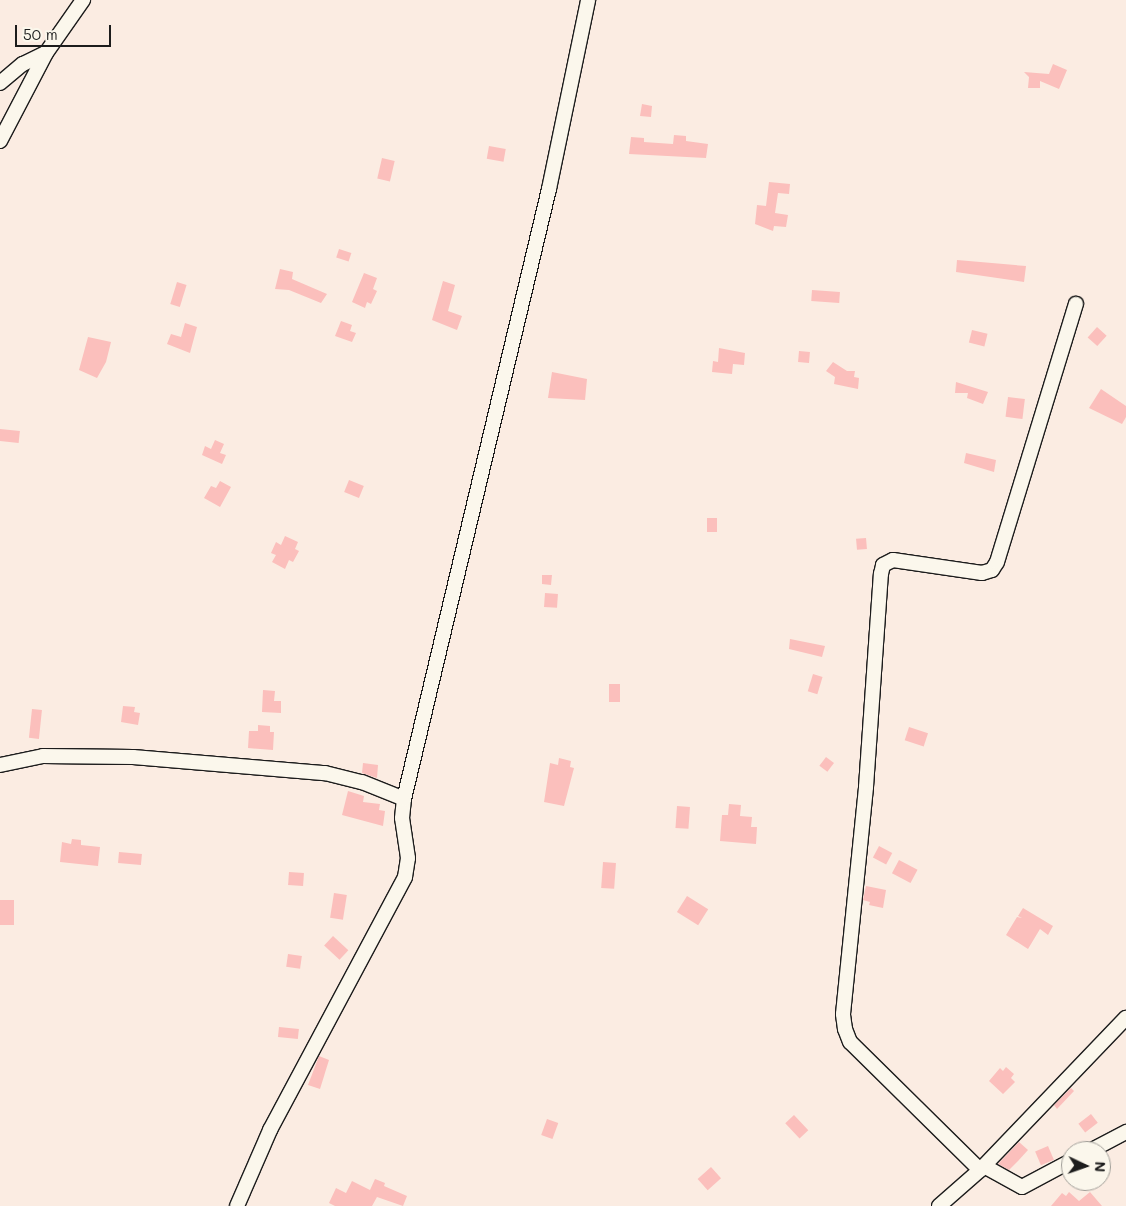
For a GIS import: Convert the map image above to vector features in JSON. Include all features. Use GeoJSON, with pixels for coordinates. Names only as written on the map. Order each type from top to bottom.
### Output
{"type":"FeatureCollection","features":[{"type":"Feature","properties":{"kind":"street"},"geometry":{"type":"LineString","coordinates":[[0,141],[46,53],[83,0]]}},
{"type":"Feature","properties":{"kind":"street"},"geometry":{"type":"LineString","coordinates":[[237,1206],[270,1130],[405,877],[408,858],[402,818],[404,799],[549,189],[588,0]]}},
{"type":"Feature","properties":{"kind":"street"},"geometry":{"type":"LineString","coordinates":[[0,83],[23,64],[46,53]]}},
{"type":"Feature","properties":{"kind":"street"},"geometry":{"type":"LineString","coordinates":[[1061,1166],[1022,1187],[982,1168],[850,1042],[845,1030],[843,1014],[866,788],[883,565],[893,560],[982,573],[992,570],[997,562],[1076,304]]}},
{"type":"Feature","properties":{"kind":"street"},"geometry":{"type":"LineString","coordinates":[[0,765],[43,756],[133,757],[325,773],[362,782],[404,799]]}},
{"type":"Feature","properties":{"kind":"street"},"geometry":{"type":"LineString","coordinates":[[939,1206],[982,1168],[1126,1018]]}},
{"type":"Feature","properties":{"kind":"street"},"geometry":{"type":"LineString","coordinates":[[1109,1141],[1126,1132]]}},
{"type":"Feature","properties":{"kind":"building"},"geometry":{"type":"Polygon","coordinates":[[[1053,64],[1067,70],[1059,89],[1040,81],[1040,88],[1028,88],[1029,77],[1024,72],[1049,74],[1053,64]]]}},
{"type":"Feature","properties":{"kind":"building"},"geometry":{"type":"Polygon","coordinates":[[[642,104],[652,106],[651,117],[640,116],[642,104]]]}},
{"type":"Feature","properties":{"kind":"building"},"geometry":{"type":"Polygon","coordinates":[[[674,135],[686,136],[686,141],[708,144],[706,158],[629,154],[631,137],[644,138],[644,142],[673,144],[674,135]]]}},
{"type":"Feature","properties":{"kind":"building"},"geometry":{"type":"Polygon","coordinates":[[[489,146],[506,149],[503,162],[487,159],[489,146]]]}},
{"type":"Feature","properties":{"kind":"building"},"geometry":{"type":"Polygon","coordinates":[[[382,158],[395,161],[390,181],[377,178],[382,158]]]}},
{"type":"Feature","properties":{"kind":"building"},"geometry":{"type":"Polygon","coordinates":[[[769,182],[790,184],[789,194],[778,193],[775,213],[788,215],[786,227],[774,226],[773,231],[755,224],[757,205],[766,206],[769,182]]]}},
{"type":"Feature","properties":{"kind":"building"},"geometry":{"type":"Polygon","coordinates":[[[339,249],[351,253],[349,262],[336,258],[339,249]]]}},
{"type":"Feature","properties":{"kind":"building"},"geometry":{"type":"Polygon","coordinates":[[[957,260],[1026,266],[1024,282],[956,272],[957,260]]]}},
{"type":"Feature","properties":{"kind":"building"},"geometry":{"type":"Polygon","coordinates":[[[280,269],[293,272],[292,279],[327,294],[321,303],[289,290],[275,289],[280,269]]]}},
{"type":"Feature","properties":{"kind":"building"},"geometry":{"type":"Polygon","coordinates":[[[364,273],[377,278],[373,289],[377,291],[371,304],[367,302],[365,308],[352,302],[364,273]]]}},
{"type":"Feature","properties":{"kind":"building"},"geometry":{"type":"Polygon","coordinates":[[[443,281],[455,285],[448,311],[462,316],[457,330],[432,320],[443,281]]]}},
{"type":"Feature","properties":{"kind":"building"},"geometry":{"type":"Polygon","coordinates":[[[177,282],[187,285],[180,307],[170,304],[177,282]]]}},
{"type":"Feature","properties":{"kind":"building"},"geometry":{"type":"Polygon","coordinates":[[[812,290],[840,292],[839,303],[811,301],[812,290]]]}},
{"type":"Feature","properties":{"kind":"building"},"geometry":{"type":"Polygon","coordinates":[[[341,321],[352,325],[350,331],[356,333],[352,342],[335,336],[341,321]]]}},
{"type":"Feature","properties":{"kind":"building"},"geometry":{"type":"Polygon","coordinates":[[[185,323],[197,327],[190,353],[167,344],[171,334],[181,337],[185,323]]]}},
{"type":"Feature","properties":{"kind":"building"},"geometry":{"type":"Polygon","coordinates":[[[1097,327],[1107,336],[1097,346],[1088,337],[1097,327]]]}},
{"type":"Feature","properties":{"kind":"building"},"geometry":{"type":"Polygon","coordinates":[[[972,330],[988,334],[984,346],[969,343],[972,330]]]}},
{"type":"Feature","properties":{"kind":"building"},"geometry":{"type":"Polygon","coordinates":[[[88,337],[111,342],[106,362],[97,378],[79,370],[88,337]]]}},
{"type":"Feature","properties":{"kind":"building"},"geometry":{"type":"Polygon","coordinates":[[[719,348],[745,353],[744,365],[733,364],[732,374],[712,372],[713,361],[718,362],[719,348]]]}},
{"type":"Feature","properties":{"kind":"building"},"geometry":{"type":"Polygon","coordinates":[[[799,351],[810,352],[809,363],[798,362],[799,351]]]}},
{"type":"Feature","properties":{"kind":"building"},"geometry":{"type":"Polygon","coordinates":[[[833,362],[847,371],[855,371],[854,377],[859,378],[858,389],[834,384],[835,377],[826,371],[833,362]]]}},
{"type":"Feature","properties":{"kind":"building"},"geometry":{"type":"Polygon","coordinates":[[[552,372],[587,379],[585,400],[548,398],[552,372]]]}},
{"type":"Feature","properties":{"kind":"building"},"geometry":{"type":"Polygon","coordinates":[[[956,382],[988,392],[983,404],[967,398],[968,393],[955,393],[956,382]]]}},
{"type":"Feature","properties":{"kind":"building"},"geometry":{"type":"Polygon","coordinates":[[[1101,389],[1126,406],[1126,417],[1122,424],[1089,408],[1101,389]]]}},
{"type":"Feature","properties":{"kind":"building"},"geometry":{"type":"Polygon","coordinates":[[[1008,397],[1025,399],[1022,419],[1006,417],[1008,397]]]}},
{"type":"Feature","properties":{"kind":"building"},"geometry":{"type":"Polygon","coordinates":[[[0,429],[20,431],[19,443],[0,441],[0,429]]]}},
{"type":"Feature","properties":{"kind":"building"},"geometry":{"type":"Polygon","coordinates":[[[215,440],[224,444],[220,453],[226,455],[222,464],[202,455],[205,446],[211,449],[215,440]]]}},
{"type":"Feature","properties":{"kind":"building"},"geometry":{"type":"Polygon","coordinates":[[[966,453],[996,460],[994,472],[964,463],[966,453]]]}},
{"type":"Feature","properties":{"kind":"building"},"geometry":{"type":"Polygon","coordinates":[[[349,480],[364,486],[359,498],[344,492],[349,480]]]}},
{"type":"Feature","properties":{"kind":"building"},"geometry":{"type":"Polygon","coordinates":[[[220,481],[231,487],[220,507],[204,498],[211,486],[216,488],[220,481]]]}},
{"type":"Feature","properties":{"kind":"building"},"geometry":{"type":"Polygon","coordinates":[[[707,518],[717,518],[717,532],[707,532],[707,518]]]}},
{"type":"Feature","properties":{"kind":"building"},"geometry":{"type":"Polygon","coordinates":[[[285,536],[298,542],[295,549],[299,551],[293,562],[289,560],[285,569],[272,562],[276,555],[271,553],[276,542],[281,545],[285,536]]]}},
{"type":"Feature","properties":{"kind":"building"},"geometry":{"type":"Polygon","coordinates":[[[866,538],[867,549],[857,550],[856,539],[866,538]]]}},
{"type":"Feature","properties":{"kind":"building"},"geometry":{"type":"Polygon","coordinates":[[[542,575],[552,575],[551,585],[542,584],[542,575]]]}},
{"type":"Feature","properties":{"kind":"building"},"geometry":{"type":"Polygon","coordinates":[[[545,593],[558,594],[557,608],[544,607],[545,593]]]}},
{"type":"Feature","properties":{"kind":"building"},"geometry":{"type":"Polygon","coordinates":[[[790,639],[825,646],[822,657],[789,649],[790,639]]]}},
{"type":"Feature","properties":{"kind":"building"},"geometry":{"type":"Polygon","coordinates":[[[813,674],[823,677],[817,694],[808,691],[813,674]]]}},
{"type":"Feature","properties":{"kind":"building"},"geometry":{"type":"Polygon","coordinates":[[[609,684],[620,684],[620,702],[609,702],[609,684]]]}},
{"type":"Feature","properties":{"kind":"building"},"geometry":{"type":"Polygon","coordinates":[[[263,690],[275,691],[274,701],[281,701],[281,713],[262,712],[263,690]]]}},
{"type":"Feature","properties":{"kind":"building"},"geometry":{"type":"Polygon","coordinates":[[[123,706],[135,707],[134,712],[140,713],[138,725],[121,722],[123,706]]]}},
{"type":"Feature","properties":{"kind":"building"},"geometry":{"type":"Polygon","coordinates":[[[32,709],[42,710],[39,739],[29,738],[32,709]]]}},
{"type":"Feature","properties":{"kind":"building"},"geometry":{"type":"Polygon","coordinates":[[[258,725],[270,726],[270,732],[274,732],[273,750],[248,748],[249,731],[258,731],[258,725]]]}},
{"type":"Feature","properties":{"kind":"building"},"geometry":{"type":"Polygon","coordinates":[[[909,727],[928,733],[924,746],[905,740],[909,727]]]}},
{"type":"Feature","properties":{"kind":"building"},"geometry":{"type":"Polygon","coordinates":[[[826,757],[834,763],[827,772],[819,766],[826,757]]]}},
{"type":"Feature","properties":{"kind":"building"},"geometry":{"type":"Polygon","coordinates":[[[559,758],[571,761],[570,767],[574,768],[564,806],[544,802],[550,763],[558,765],[559,758]]]}},
{"type":"Feature","properties":{"kind":"building"},"geometry":{"type":"Polygon","coordinates":[[[363,763],[378,765],[377,778],[362,773],[363,763]]]}},
{"type":"Feature","properties":{"kind":"building"},"geometry":{"type":"Polygon","coordinates":[[[348,791],[364,796],[363,802],[380,804],[379,810],[385,811],[383,826],[342,815],[348,791]]]}},
{"type":"Feature","properties":{"kind":"building"},"geometry":{"type":"Polygon","coordinates":[[[729,804],[741,805],[740,816],[752,817],[751,827],[757,827],[756,844],[720,841],[722,815],[728,815],[729,804]]]}},
{"type":"Feature","properties":{"kind":"building"},"geometry":{"type":"Polygon","coordinates":[[[677,806],[690,807],[688,829],[675,828],[677,806]]]}},
{"type":"Feature","properties":{"kind":"building"},"geometry":{"type":"Polygon","coordinates":[[[72,839],[81,840],[81,845],[100,847],[98,866],[60,862],[62,842],[71,844],[72,839]]]}},
{"type":"Feature","properties":{"kind":"building"},"geometry":{"type":"Polygon","coordinates":[[[879,846],[892,853],[886,865],[873,857],[879,846]]]}},
{"type":"Feature","properties":{"kind":"building"},"geometry":{"type":"Polygon","coordinates":[[[119,852],[142,854],[141,865],[118,863],[119,852]]]}},
{"type":"Feature","properties":{"kind":"building"},"geometry":{"type":"Polygon","coordinates":[[[899,860],[918,870],[910,883],[892,873],[899,860]]]}},
{"type":"Feature","properties":{"kind":"building"},"geometry":{"type":"Polygon","coordinates":[[[603,862],[616,863],[614,889],[601,888],[603,862]]]}},
{"type":"Feature","properties":{"kind":"building"},"geometry":{"type":"Polygon","coordinates":[[[289,872],[304,873],[303,886],[288,885],[289,872]]]}},
{"type":"Feature","properties":{"kind":"building"},"geometry":{"type":"Polygon","coordinates":[[[866,886],[886,890],[883,908],[869,905],[870,902],[863,900],[866,886]]]}},
{"type":"Feature","properties":{"kind":"building"},"geometry":{"type":"Polygon","coordinates":[[[334,893],[347,895],[343,920],[330,918],[334,893]]]}},
{"type":"Feature","properties":{"kind":"building"},"geometry":{"type":"Polygon","coordinates":[[[687,896],[708,909],[698,925],[677,912],[687,896]]]}},
{"type":"Feature","properties":{"kind":"building"},"geometry":{"type":"Polygon","coordinates":[[[0,900],[14,900],[14,925],[0,925],[0,900]]]}},
{"type":"Feature","properties":{"kind":"building"},"geometry":{"type":"Polygon","coordinates":[[[1023,908],[1053,926],[1048,935],[1040,929],[1028,949],[1006,935],[1017,917],[1022,918],[1018,916],[1023,908]]]}},
{"type":"Feature","properties":{"kind":"building"},"geometry":{"type":"Polygon","coordinates":[[[333,936],[348,950],[339,960],[324,946],[333,936]]]}},
{"type":"Feature","properties":{"kind":"building"},"geometry":{"type":"Polygon","coordinates":[[[288,954],[302,956],[300,969],[286,967],[288,954]]]}},
{"type":"Feature","properties":{"kind":"building"},"geometry":{"type":"Polygon","coordinates":[[[279,1027],[299,1029],[298,1039],[278,1037],[279,1027]]]}},
{"type":"Feature","properties":{"kind":"building"},"geometry":{"type":"Polygon","coordinates":[[[319,1056],[329,1060],[320,1089],[308,1085],[319,1056]]]}},
{"type":"Feature","properties":{"kind":"building"},"geometry":{"type":"Polygon","coordinates":[[[1006,1067],[1014,1074],[1011,1078],[1015,1082],[1003,1094],[989,1081],[1000,1068],[1003,1071],[1006,1067]]]}},
{"type":"Feature","properties":{"kind":"building"},"geometry":{"type":"Polygon","coordinates":[[[1071,1088],[1074,1091],[1057,1109],[1054,1105],[1071,1088]]]}},
{"type":"Feature","properties":{"kind":"building"},"geometry":{"type":"Polygon","coordinates":[[[1091,1114],[1098,1123],[1085,1133],[1078,1124],[1091,1114]]]}},
{"type":"Feature","properties":{"kind":"building"},"geometry":{"type":"Polygon","coordinates":[[[794,1115],[808,1130],[800,1139],[785,1123],[794,1115]]]}},
{"type":"Feature","properties":{"kind":"building"},"geometry":{"type":"Polygon","coordinates":[[[547,1119],[558,1123],[552,1139],[541,1135],[547,1119]]]}},
{"type":"Feature","properties":{"kind":"building"},"geometry":{"type":"Polygon","coordinates":[[[1019,1142],[1028,1150],[1018,1161],[1009,1170],[998,1164],[1019,1142]]]}},
{"type":"Feature","properties":{"kind":"building"},"geometry":{"type":"Polygon","coordinates":[[[1048,1146],[1054,1160],[1041,1165],[1035,1151],[1048,1146]]]}},
{"type":"Feature","properties":{"kind":"building"},"geometry":{"type":"Polygon","coordinates":[[[711,1167],[721,1178],[708,1190],[698,1179],[711,1167]]]}},
{"type":"Feature","properties":{"kind":"building"},"geometry":{"type":"Polygon","coordinates":[[[375,1179],[385,1183],[384,1186],[407,1196],[403,1206],[377,1197],[372,1206],[335,1206],[329,1203],[336,1188],[346,1193],[352,1181],[370,1190],[375,1179]]]}},
{"type":"Feature","properties":{"kind":"building"},"geometry":{"type":"Polygon","coordinates":[[[1069,1192],[1079,1201],[1090,1192],[1102,1206],[1051,1206],[1062,1193],[1066,1196],[1069,1192]]]}}]}
